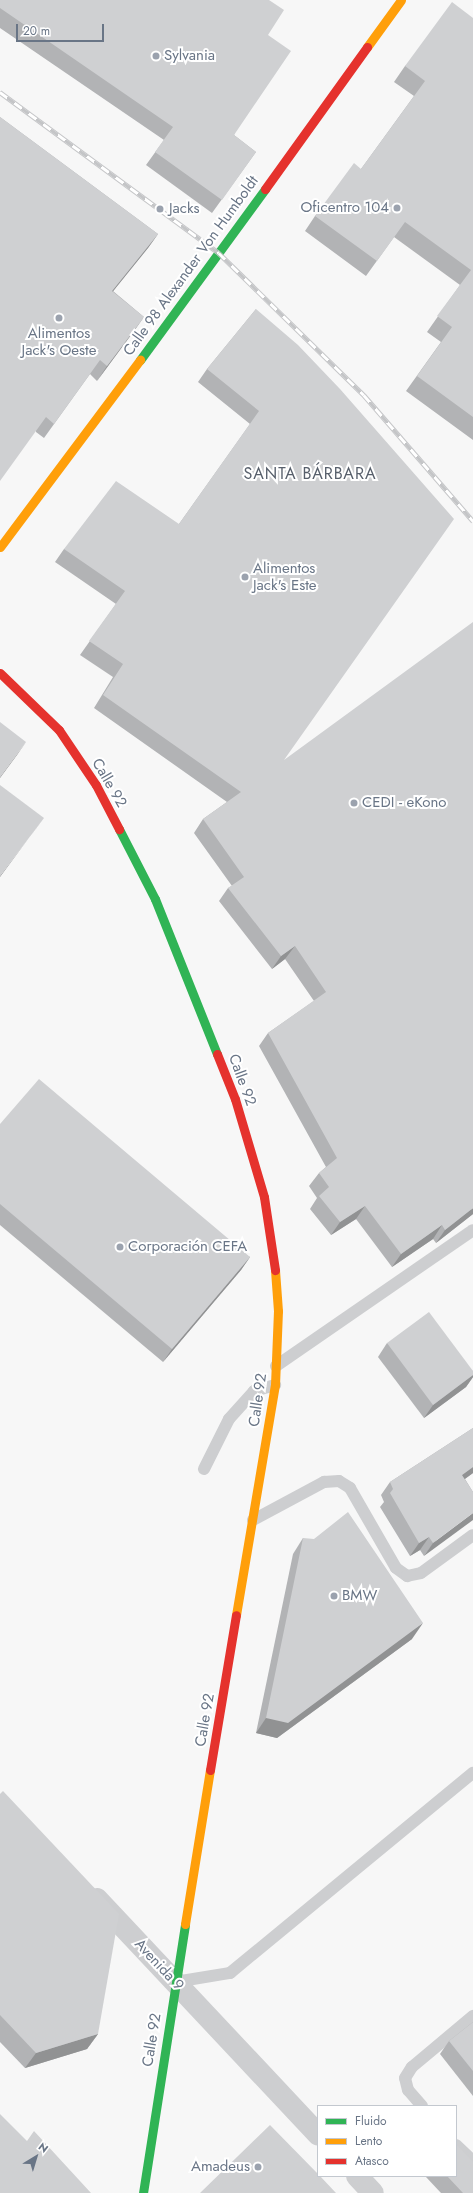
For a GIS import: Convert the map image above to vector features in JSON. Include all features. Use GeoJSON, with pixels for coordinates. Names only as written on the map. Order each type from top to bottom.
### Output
{"type":"FeatureCollection","features":[{"type":"Feature","properties":{"kind":"street","name":"Calle 98 Alexander Von Humboldt"},"geometry":{"type":"LineString","coordinates":[[0,547],[219,253],[401,0]]}},
{"type":"Feature","properties":{"kind":"street","name":"Calle 92"},"geometry":{"type":"LineString","coordinates":[[0,673],[11,681],[59,730],[96,785],[155,899],[235,1099],[264,1197],[273,1250],[278,1311],[275,1385],[175,1982],[143,2193]]}},
{"type":"Feature","properties":{"kind":"street","name":"Avenida 9"},"geometry":{"type":"LineString","coordinates":[[82,1883],[317,2133]]}},
{"type":"Feature","properties":{"kind":"street"},"geometry":{"type":"LineString","coordinates":[[358,2177],[373,2193]]}},
{"type":"Feature","properties":{"kind":"lane"},"geometry":{"type":"LineString","coordinates":[[276,1366],[473,1230]]}},
{"type":"Feature","properties":{"kind":"lane"},"geometry":{"type":"LineString","coordinates":[[204,1469],[229,1419],[254,1390],[275,1385]]}},
{"type":"Feature","properties":{"kind":"lane"},"geometry":{"type":"LineString","coordinates":[[253,1520],[324,1482],[339,1481],[350,1488],[396,1568],[407,1576],[421,1573],[473,1535]]}},
{"type":"Feature","properties":{"kind":"lane"},"geometry":{"type":"LineString","coordinates":[[175,1982],[230,1973],[473,1773]]}},
{"type":"Feature","properties":{"kind":"lane"},"geometry":{"type":"LineString","coordinates":[[421,2105],[408,2090],[405,2078],[412,2067],[473,2016]]}},
{"type":"Feature","properties":{"kind":"lane"},"geometry":{"type":"LineString","coordinates":[[457,2146],[473,2161]]}},
{"type":"Feature","properties":{"kind":"building","name":"Sylvania"},"geometry":{"type":"Polygon","coordinates":[[[0,0],[269,0],[284,10],[268,35],[291,51],[234,135],[256,152],[222,200],[155,152],[173,127],[0,8],[0,0]]]}},
{"type":"Feature","properties":{"kind":"building","name":"Oficentro 104"},"geometry":{"type":"Polygon","coordinates":[[[452,2],[473,18],[473,417],[417,376],[452,327],[437,316],[471,270],[405,222],[377,261],[315,216],[354,163],[361,169],[425,81],[405,66],[452,2]]]}},
{"type":"Feature","properties":{"kind":"building","name":"Alimentos Jack's Oeste"},"geometry":{"type":"Polygon","coordinates":[[[0,117],[158,234],[112,291],[144,317],[107,366],[100,360],[54,424],[46,417],[0,481],[0,117]]]}},
{"type":"Feature","properties":{"kind":"building"},"geometry":{"type":"Polygon","coordinates":[[[256,309],[298,345],[340,389],[454,519],[284,760],[473,622],[473,1208],[445,1230],[442,1225],[401,1254],[365,1206],[340,1222],[319,1196],[329,1187],[319,1173],[337,1158],[268,1033],[326,992],[295,946],[281,956],[228,888],[244,877],[203,819],[241,792],[103,695],[123,664],[89,641],[125,591],[64,549],[116,481],[179,524],[259,411],[207,369],[256,309]]]}},
{"type":"Feature","properties":{"kind":"building"},"geometry":{"type":"Polygon","coordinates":[[[0,722],[26,742],[0,777],[0,722]]]}},
{"type":"Feature","properties":{"kind":"building"},"geometry":{"type":"Polygon","coordinates":[[[0,785],[44,818],[0,876],[0,785]]]}},
{"type":"Feature","properties":{"kind":"building","name":"Corporación CEFA"},"geometry":{"type":"Polygon","coordinates":[[[39,1079],[250,1257],[172,1349],[0,1204],[0,1124],[39,1079]]]}},
{"type":"Feature","properties":{"kind":"building"},"geometry":{"type":"Polygon","coordinates":[[[429,1312],[473,1371],[473,1375],[433,1405],[387,1343],[429,1312]]]}},
{"type":"Feature","properties":{"kind":"building"},"geometry":{"type":"Polygon","coordinates":[[[473,1428],[473,1467],[462,1475],[473,1492],[473,1513],[433,1543],[429,1537],[419,1543],[390,1493],[393,1489],[390,1482],[473,1428]]]}},
{"type":"Feature","properties":{"kind":"building","name":"BMW"},"geometry":{"type":"Polygon","coordinates":[[[348,1512],[423,1623],[288,1723],[266,1718],[303,1538],[314,1539],[348,1512]]]}},
{"type":"Feature","properties":{"kind":"building"},"geometry":{"type":"Polygon","coordinates":[[[3,1791],[119,1914],[98,2034],[36,2053],[0,2015],[0,1794],[3,1791]]]}},
{"type":"Feature","properties":{"kind":"building"},"geometry":{"type":"Polygon","coordinates":[[[473,2022],[473,2071],[449,2041],[473,2022]]]}},
{"type":"Feature","properties":{"kind":"building"},"geometry":{"type":"Polygon","coordinates":[[[0,2114],[27,2141],[34,2131],[91,2193],[0,2193],[0,2114]]]}},
{"type":"Feature","properties":{"kind":"building"},"geometry":{"type":"Polygon","coordinates":[[[270,2125],[317,2173],[317,2177],[321,2177],[336,2193],[200,2193],[270,2125]]]}},
{"type":"Feature","properties":{"kind":"building"},"geometry":{"type":"Polygon","coordinates":[[[457,2145],[473,2162],[473,2193],[463,2193],[448,2177],[457,2177],[457,2145]]]}},
{"type":"Feature","properties":{"kind":"railway"},"geometry":{"type":"LineString","coordinates":[[0,92],[219,253],[364,395],[473,521]]}},
{"type":"Feature","properties":{"kind":"traffic: fast"},"geometry":{"type":"LineString","coordinates":[[140,360],[265,189]]}},
{"type":"Feature","properties":{"kind":"traffic: fast"},"geometry":{"type":"LineString","coordinates":[[119,829],[155,899],[217,1054]]}},
{"type":"Feature","properties":{"kind":"traffic: fast"},"geometry":{"type":"LineString","coordinates":[[143,2193],[185,1924]]}},
{"type":"Feature","properties":{"kind":"traffic: slow"},"geometry":{"type":"LineString","coordinates":[[367,47],[401,0]]}},
{"type":"Feature","properties":{"kind":"traffic: slow"},"geometry":{"type":"LineString","coordinates":[[0,547],[140,360]]}},
{"type":"Feature","properties":{"kind":"traffic: slow"},"geometry":{"type":"LineString","coordinates":[[236,1615],[275,1385],[278,1311],[275,1270]]}},
{"type":"Feature","properties":{"kind":"traffic: slow"},"geometry":{"type":"LineString","coordinates":[[185,1924],[210,1770]]}},
{"type":"Feature","properties":{"kind":"traffic: jam"},"geometry":{"type":"LineString","coordinates":[[265,189],[367,47]]}},
{"type":"Feature","properties":{"kind":"traffic: jam"},"geometry":{"type":"LineString","coordinates":[[0,673],[59,730],[96,785],[119,829]]}},
{"type":"Feature","properties":{"kind":"traffic: jam"},"geometry":{"type":"LineString","coordinates":[[217,1054],[235,1099],[264,1197],[275,1270]]}},
{"type":"Feature","properties":{"kind":"traffic: jam"},"geometry":{"type":"LineString","coordinates":[[210,1770],[236,1615]]}},
{"type":"Feature","properties":{"kind":"place","name":"Sylvania"},"geometry":{"type":"Point","coordinates":[156,56]}},
{"type":"Feature","properties":{"kind":"place","name":"Oficentro 104"},"geometry":{"type":"Point","coordinates":[397,208]}},
{"type":"Feature","properties":{"kind":"place","name":"Jacks"},"geometry":{"type":"Point","coordinates":[160,209]}},
{"type":"Feature","properties":{"kind":"place","name":"Alimentos Jack's Oeste"},"geometry":{"type":"Point","coordinates":[59,318]}},
{"type":"Feature","properties":{"kind":"place","name":"Alimentos Jack's Este"},"geometry":{"type":"Point","coordinates":[245,577]}},
{"type":"Feature","properties":{"kind":"place","name":"CEDI - eKono"},"geometry":{"type":"Point","coordinates":[354,803]}},
{"type":"Feature","properties":{"kind":"place","name":"Corporación CEFA"},"geometry":{"type":"Point","coordinates":[120,1247]}},
{"type":"Feature","properties":{"kind":"place","name":"BMW"},"geometry":{"type":"Point","coordinates":[334,1596]}},
{"type":"Feature","properties":{"kind":"place","name":"Amadeus"},"geometry":{"type":"Point","coordinates":[258,2167]}},
{"type":"Feature","properties":{"kind":"district","name":"SANTA BÁRBARA"},"geometry":{"type":"Point","coordinates":[310,474]}}]}
